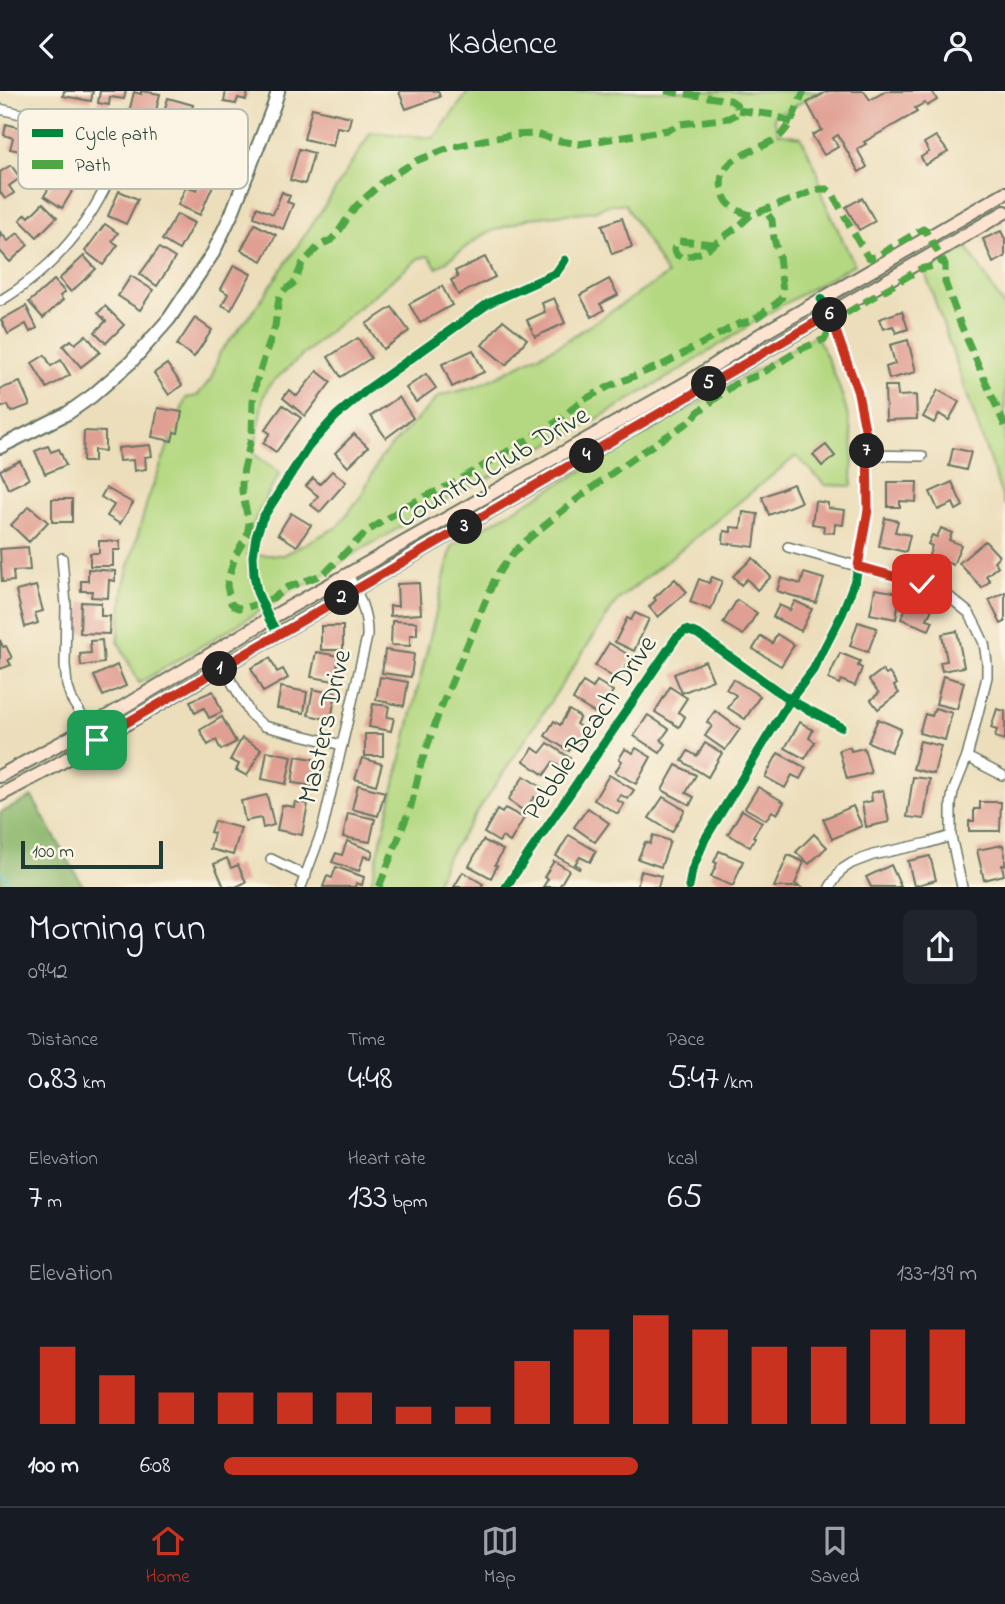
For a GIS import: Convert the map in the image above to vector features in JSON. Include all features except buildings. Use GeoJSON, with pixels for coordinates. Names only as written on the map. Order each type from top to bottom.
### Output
{"type":"FeatureCollection","features":[{"type":"Feature","properties":{"kind":"main road","name":"Country Club Drive"},"geometry":{"type":"LineString","coordinates":[[0,776],[90,727],[269,619],[695,378],[760,335],[1005,193]]}},
{"type":"Feature","properties":{"kind":"main road","name":"Country Club Drive"},"geometry":{"type":"LineString","coordinates":[[0,795],[53,767],[1005,212]]}},
{"type":"Feature","properties":{"kind":"street"},"geometry":{"type":"LineString","coordinates":[[248,174],[278,91]]}},
{"type":"Feature","properties":{"kind":"street"},"geometry":{"type":"LineString","coordinates":[[0,109],[18,113]]}},
{"type":"Feature","properties":{"kind":"street"},"geometry":{"type":"LineString","coordinates":[[0,301],[43,271],[72,240],[104,189]]}},
{"type":"Feature","properties":{"kind":"street"},"geometry":{"type":"LineString","coordinates":[[0,447],[68,413],[131,362],[169,319],[213,253],[242,189]]}},
{"type":"Feature","properties":{"kind":"street"},"geometry":{"type":"LineString","coordinates":[[278,634],[257,592],[253,556],[256,537],[262,519],[308,447],[336,416],[365,391],[489,303],[556,273],[565,260]]}},
{"type":"Feature","properties":{"kind":"street"},"geometry":{"type":"LineString","coordinates":[[689,887],[692,870],[705,839],[790,699],[813,670],[856,577],[868,510],[865,426],[858,393],[830,314],[821,299]]}},
{"type":"Feature","properties":{"kind":"street"},"geometry":{"type":"LineString","coordinates":[[867,454],[922,456]]}},
{"type":"Feature","properties":{"kind":"street"},"geometry":{"type":"LineString","coordinates":[[788,547],[922,584],[947,595],[969,613],[975,624],[984,643],[987,677],[967,757],[951,804],[951,836],[962,887]]}},
{"type":"Feature","properties":{"kind":"street"},"geometry":{"type":"LineString","coordinates":[[62,558],[66,605],[67,685],[72,700],[97,740]]}},
{"type":"Feature","properties":{"kind":"street","name":"Masters Drive"},"geometry":{"type":"LineString","coordinates":[[300,887],[321,831],[367,637],[365,612],[348,575]]}},
{"type":"Feature","properties":{"kind":"street","name":"Pebble Beach Drive"},"geometry":{"type":"LineString","coordinates":[[506,887],[676,638],[686,630],[698,634],[790,699]]}},
{"type":"Feature","properties":{"kind":"street"},"geometry":{"type":"LineString","coordinates":[[223,667],[251,715],[264,726],[342,745]]}},
{"type":"Feature","properties":{"kind":"street"},"geometry":{"type":"LineString","coordinates":[[790,699],[841,726]]}},
{"type":"Feature","properties":{"kind":"street"},"geometry":{"type":"LineString","coordinates":[[967,757],[1002,775]]}},
{"type":"Feature","properties":{"kind":"street"},"geometry":{"type":"LineString","coordinates":[[830,887],[841,870],[852,863],[873,855],[951,836]]}},
{"type":"Feature","properties":{"kind":"street"},"geometry":{"type":"LineString","coordinates":[[271,859],[306,876]]}},
{"type":"Feature","properties":{"kind":"green space"},"geometry":{"type":"Polygon","coordinates":[[[469,91],[821,91],[784,112],[776,113],[774,118],[778,133],[801,137],[818,173],[822,196],[854,264],[566,437],[564,435],[426,510],[330,571],[293,589],[139,683],[118,641],[124,584],[147,502],[186,398],[197,396],[211,379],[220,352],[250,316],[371,132],[434,138],[469,91]],[[610,204],[594,211],[530,218],[484,234],[437,268],[429,256],[419,258],[269,385],[263,398],[254,454],[280,473],[254,522],[247,555],[284,555],[337,527],[361,496],[381,457],[439,396],[478,386],[561,344],[667,275],[625,204],[610,204]]]}},
{"type":"Feature","properties":{"kind":"green space"},"geometry":{"type":"Polygon","coordinates":[[[967,247],[1005,308],[1005,505],[925,272],[967,247]]]}},
{"type":"Feature","properties":{"kind":"green space"},"geometry":{"type":"Polygon","coordinates":[[[816,335],[845,404],[853,448],[852,486],[825,485],[796,456],[617,601],[445,861],[435,886],[369,887],[452,546],[816,335]]]}},
{"type":"Feature","properties":{"kind":"green space"},"geometry":{"type":"Polygon","coordinates":[[[32,797],[83,886],[0,886],[0,813],[32,797]]]}},
{"type":"Feature","properties":{"kind":"waterway"},"geometry":{"type":"LineString","coordinates":[[0,871],[13,887]]}},
{"type":"Feature","properties":{"kind":"marked path"},"geometry":{"type":"LineString","coordinates":[[665,91],[730,100],[736,104],[738,110],[729,118],[681,124],[668,130],[579,144],[535,134],[513,135],[449,148],[416,161],[385,180],[355,207],[337,234],[319,246],[302,264],[295,282],[279,298],[275,326],[256,383],[252,434],[242,478],[249,524],[228,579],[231,603],[239,608],[248,607],[273,598],[288,587],[316,577],[328,570],[365,533],[406,506],[454,483],[544,430],[587,398],[664,364],[738,324],[753,320],[778,302],[783,292],[779,256],[772,220],[765,210]]}},
{"type":"Feature","properties":{"kind":"marked path"},"geometry":{"type":"LineString","coordinates":[[751,215],[727,202],[721,180],[724,170],[731,162],[782,134],[804,91]]}},
{"type":"Feature","properties":{"kind":"marked path"},"geometry":{"type":"LineString","coordinates":[[738,110],[774,115],[792,123]]}},
{"type":"Feature","properties":{"kind":"marked path"},"geometry":{"type":"LineString","coordinates":[[714,244],[679,241],[674,250],[683,258],[703,252],[740,225],[751,215],[819,189],[827,189],[833,194],[870,258],[925,230],[945,264],[945,282],[960,323],[1005,426]]}},
{"type":"Feature","properties":{"kind":"marked path"},"geometry":{"type":"LineString","coordinates":[[379,887],[411,806],[421,764],[440,710],[493,583],[513,554],[588,491],[692,420],[698,412],[735,384],[761,374],[801,349],[825,339],[833,321],[920,269],[944,260]]}},
{"type":"Feature","properties":{"kind":"cycle path"},"geometry":{"type":"LineString","coordinates":[[278,634],[257,592],[253,556],[256,537],[262,519],[308,447],[336,416],[365,391],[489,303],[556,273],[565,260]]}},
{"type":"Feature","properties":{"kind":"cycle path"},"geometry":{"type":"LineString","coordinates":[[689,887],[692,870],[705,839],[790,700],[813,670],[842,614],[856,578],[868,510],[867,439],[858,393],[830,314],[821,299]]}},
{"type":"Feature","properties":{"kind":"cycle path"},"geometry":{"type":"LineString","coordinates":[[506,887],[676,638],[686,630],[698,634],[790,700],[841,727]]}},
{"type":"Feature","properties":{"kind":"route"},"geometry":{"type":"LineString","coordinates":[[97,740],[830,314],[858,393],[867,439],[868,510],[858,566],[922,584]]}}]}
